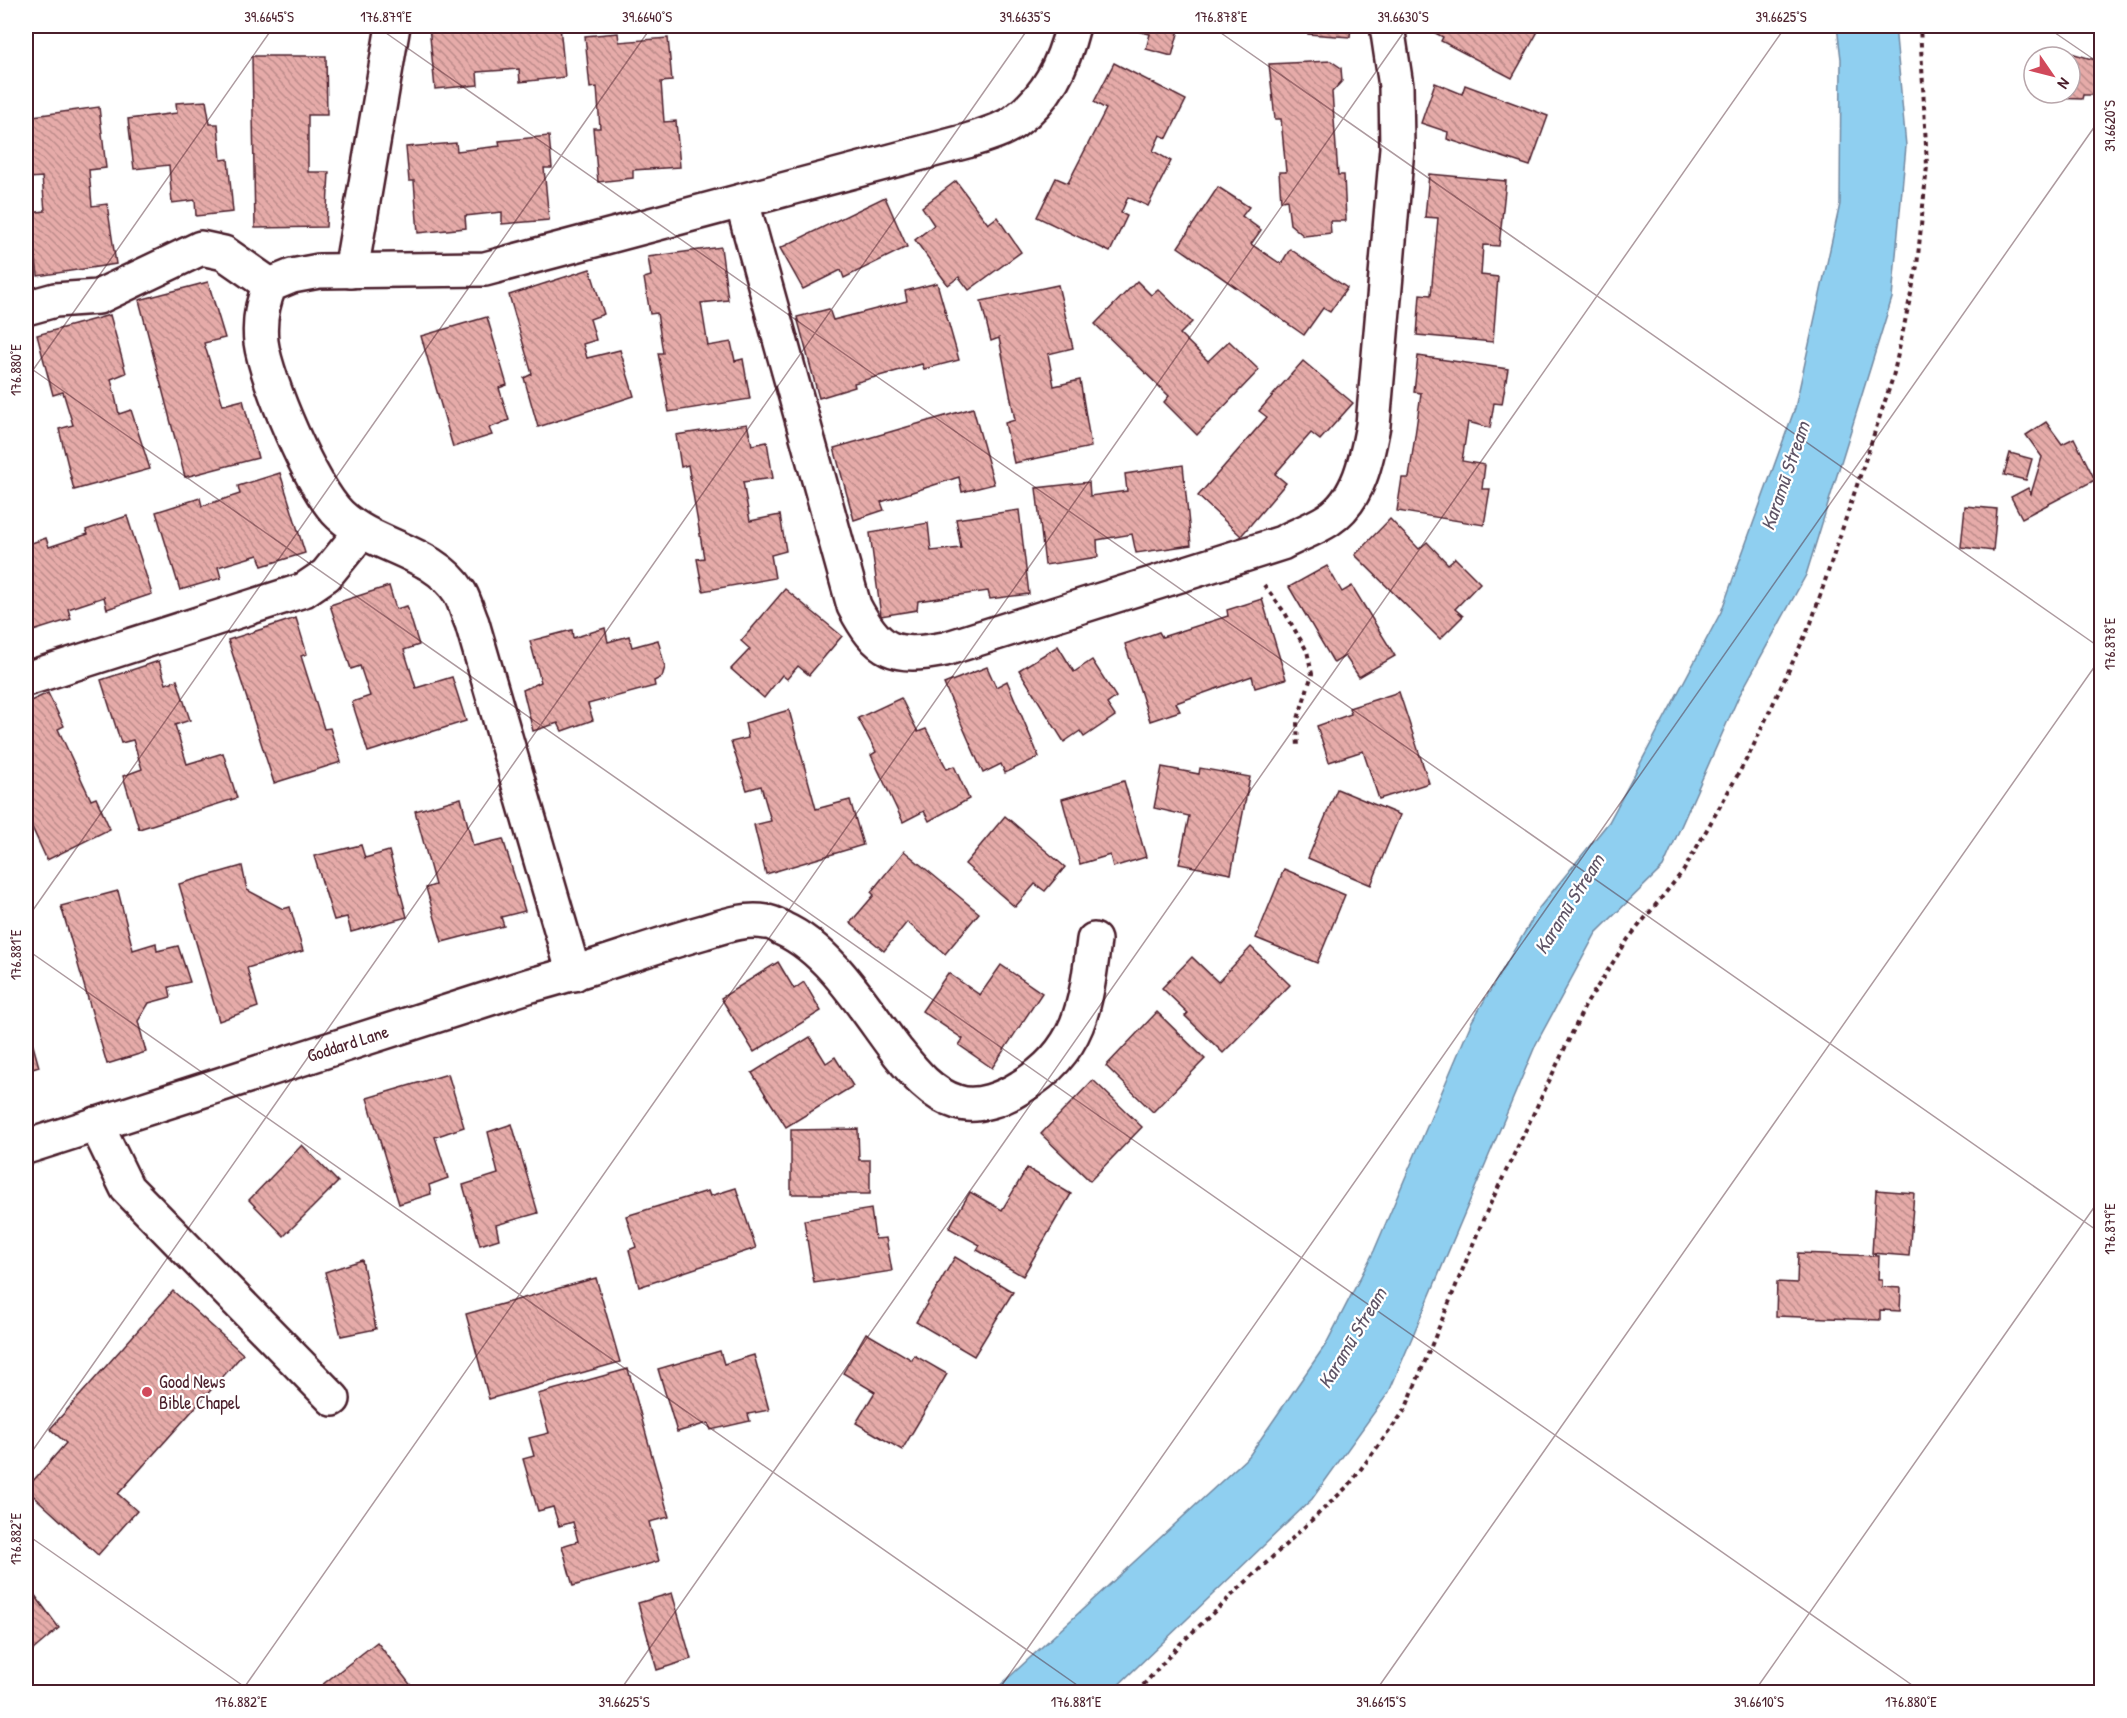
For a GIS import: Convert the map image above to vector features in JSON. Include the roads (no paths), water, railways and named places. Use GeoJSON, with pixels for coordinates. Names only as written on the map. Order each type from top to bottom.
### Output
{"type":"FeatureCollection","features":[{"type":"Feature","properties":{"kind":"street"},"geometry":{"type":"LineString","coordinates":[[351,271],[393,26]]}},
{"type":"Feature","properties":{"kind":"street"},"geometry":{"type":"LineString","coordinates":[[574,974],[472,623],[460,593],[435,567],[361,532],[338,514],[315,480],[276,392],[261,342],[262,304],[270,285],[292,276],[319,271],[485,269],[967,141],[1013,123],[1043,94],[1064,61],[1073,26]]}},
{"type":"Feature","properties":{"kind":"street"},"geometry":{"type":"LineString","coordinates":[[742,202],[854,606],[868,633],[888,649],[915,655],[945,649],[1282,543],[1330,519],[1354,492],[1366,461],[1373,425],[1396,148],[1396,86],[1387,26]]}},
{"type":"Feature","properties":{"kind":"street"},"geometry":{"type":"LineString","coordinates":[[26,308],[55,300],[98,297],[201,248],[224,253],[270,285]]}},
{"type":"Feature","properties":{"kind":"street"},"geometry":{"type":"LineString","coordinates":[[26,679],[304,590],[326,575],[361,532]]}},
{"type":"Feature","properties":{"kind":"street","name":"Goddard Lane"},"geometry":{"type":"LineString","coordinates":[[26,1147],[531,985],[574,974],[670,941],[738,922],[767,922],[793,933],[819,952],[908,1064],[930,1088],[958,1103],[980,1103],[1004,1098],[1030,1082],[1063,1051],[1079,1023],[1087,992],[1094,940]]}},
{"type":"Feature","properties":{"kind":"street"},"geometry":{"type":"LineString","coordinates":[[96,1124],[127,1188],[333,1399]]}},
{"type":"Feature","properties":{"kind":"water","name":"Karamū Stream"},"geometry":{"type":"Polygon","coordinates":[[[1837,26],[1895,26],[1906,146],[1892,298],[1806,575],[1738,698],[1663,867],[1596,933],[1536,1044],[1389,1392],[1312,1499],[1111,1692],[993,1692],[1249,1456],[1326,1344],[1374,1251],[1472,1021],[1539,908],[1609,822],[1721,612],[1795,408],[1840,204],[1841,59],[1837,26]]]}},
{"type":"Feature","properties":{"kind":"place","name":"Good News Bible Chapel"},"geometry":{"type":"Point","coordinates":[147,1392]}}]}
